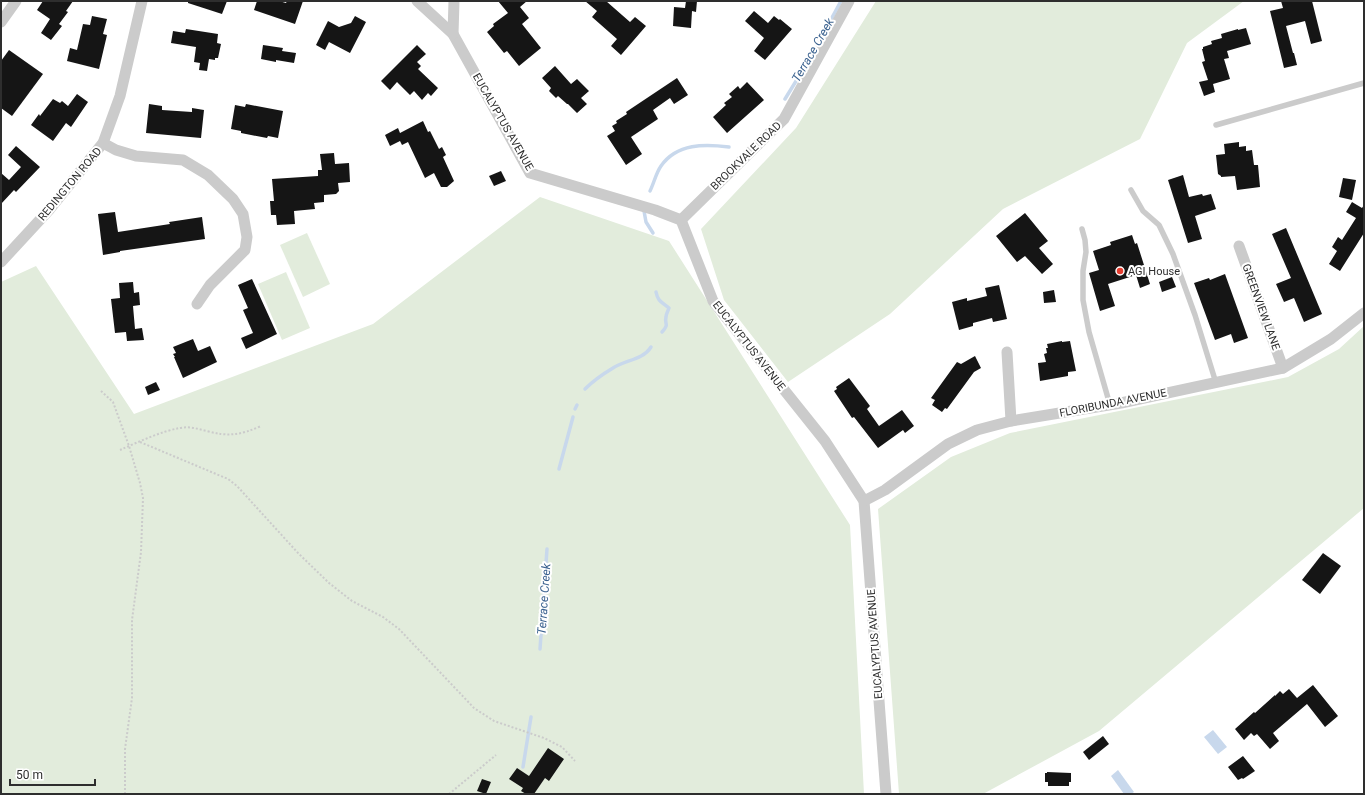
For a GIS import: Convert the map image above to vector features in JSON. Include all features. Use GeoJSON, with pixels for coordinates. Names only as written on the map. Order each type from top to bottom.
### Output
{"type":"FeatureCollection","features":[{"type":"Feature","properties":{"kind":"street"},"geometry":{"type":"LineString","coordinates":[[1,22],[16,1]]}},
{"type":"Feature","properties":{"kind":"street","name":"REDINGTON ROAD"},"geometry":{"type":"LineString","coordinates":[[1,262],[49,210],[104,143],[120,96],[142,1]]}},
{"type":"Feature","properties":{"kind":"street","name":"EUCALYPTUS AVENUE"},"geometry":{"type":"LineString","coordinates":[[417,1],[453,34],[530,173],[655,210],[681,220],[713,301],[825,441],[864,501],[886,794]]}},
{"type":"Feature","properties":{"kind":"street"},"geometry":{"type":"LineString","coordinates":[[453,34],[454,1]]}},
{"type":"Feature","properties":{"kind":"street","name":"BROOKVALE ROAD"},"geometry":{"type":"LineString","coordinates":[[681,220],[784,119],[849,1]]}},
{"type":"Feature","properties":{"kind":"street"},"geometry":{"type":"LineString","coordinates":[[104,143],[116,150],[136,156],[183,160],[208,175],[233,199],[243,214],[247,237],[244,250],[210,285],[197,304]]}},
{"type":"Feature","properties":{"kind":"street","name":"GREENVIEW LANE"},"geometry":{"type":"LineString","coordinates":[[1239,246],[1283,368]]}},
{"type":"Feature","properties":{"kind":"street","name":"FLORIBUNDA AVENUE"},"geometry":{"type":"LineString","coordinates":[[864,501],[885,490],[948,444],[977,430],[1011,421],[1110,405],[1283,368],[1331,339],[1364,313]]}},
{"type":"Feature","properties":{"kind":"street"},"geometry":{"type":"LineString","coordinates":[[1007,352],[1011,421]]}},
{"type":"Feature","properties":{"kind":"lane"},"geometry":{"type":"LineString","coordinates":[[1216,125],[1364,83]]}},
{"type":"Feature","properties":{"kind":"lane"},"geometry":{"type":"LineString","coordinates":[[1131,190],[1143,211],[1159,225],[1173,254],[1195,315],[1216,383]]}},
{"type":"Feature","properties":{"kind":"lane"},"geometry":{"type":"LineString","coordinates":[[1082,229],[1086,252],[1083,271],[1083,300],[1089,332],[1110,405]]}},
{"type":"Feature","properties":{"kind":"path"},"geometry":{"type":"LineString","coordinates":[[101,391],[113,402],[129,446],[143,498],[141,552],[132,620],[132,698],[126,749],[125,794]]}},
{"type":"Feature","properties":{"kind":"path"},"geometry":{"type":"LineString","coordinates":[[120,450],[181,428],[196,428],[237,435],[261,426]]}},
{"type":"Feature","properties":{"kind":"path"},"geometry":{"type":"LineString","coordinates":[[140,442],[228,479],[237,486],[298,554],[329,583],[352,601],[383,617],[399,629],[474,708],[494,721],[536,735],[562,746],[575,761]]}},
{"type":"Feature","properties":{"kind":"path"},"geometry":{"type":"LineString","coordinates":[[449,794],[496,755]]}},
{"type":"Feature","properties":{"kind":"green space"},"geometry":{"type":"Polygon","coordinates":[[[876,1],[1244,1],[1187,43],[1140,139],[1003,209],[890,314],[788,382],[724,300],[701,229],[796,128],[876,1]]]}},
{"type":"Feature","properties":{"kind":"green space"},"geometry":{"type":"Polygon","coordinates":[[[540,197],[669,241],[850,525],[864,794],[1,794],[1,282],[36,266],[134,414],[373,324],[540,197]]]}},
{"type":"Feature","properties":{"kind":"green space"},"geometry":{"type":"Polygon","coordinates":[[[307,233],[330,284],[303,297],[280,245],[307,233]]]}},
{"type":"Feature","properties":{"kind":"green space"},"geometry":{"type":"Polygon","coordinates":[[[286,272],[310,328],[282,340],[258,284],[286,272]]]}},
{"type":"Feature","properties":{"kind":"green space"},"geometry":{"type":"Polygon","coordinates":[[[1364,326],[1364,508],[1099,731],[983,794],[899,794],[878,509],[951,457],[1010,433],[1288,377],[1339,349],[1364,326]]]}},
{"type":"Feature","properties":{"kind":"water"},"geometry":{"type":"Polygon","coordinates":[[[1213,730],[1227,747],[1218,754],[1204,737],[1213,730]]]}},
{"type":"Feature","properties":{"kind":"water"},"geometry":{"type":"Polygon","coordinates":[[[1118,770],[1134,792],[1131,794],[1124,794],[1111,776],[1118,770]]]}},
{"type":"Feature","properties":{"kind":"building"},"geometry":{"type":"Polygon","coordinates":[[[43,1],[73,1],[66,11],[68,12],[59,24],[62,26],[51,40],[41,33],[50,19],[37,10],[43,1]]]}},
{"type":"Feature","properties":{"kind":"building"},"geometry":{"type":"Polygon","coordinates":[[[188,1],[227,1],[222,14],[188,3],[188,1]]]}},
{"type":"Feature","properties":{"kind":"building"},"geometry":{"type":"Polygon","coordinates":[[[257,1],[279,1],[286,3],[287,1],[303,1],[295,24],[254,10],[257,1]]]}},
{"type":"Feature","properties":{"kind":"building"},"geometry":{"type":"Polygon","coordinates":[[[498,1],[527,1],[520,7],[529,18],[522,24],[541,48],[519,66],[507,51],[504,53],[487,32],[494,26],[493,24],[508,13],[498,1]]]}},
{"type":"Feature","properties":{"kind":"building"},"geometry":{"type":"Polygon","coordinates":[[[585,1],[606,1],[630,22],[635,17],[646,26],[621,55],[611,46],[617,39],[592,17],[597,11],[585,1]]]}},
{"type":"Feature","properties":{"kind":"building"},"geometry":{"type":"Polygon","coordinates":[[[686,1],[697,1],[696,12],[692,11],[691,28],[673,26],[674,7],[685,8],[686,1]]]}},
{"type":"Feature","properties":{"kind":"building"},"geometry":{"type":"Polygon","coordinates":[[[1281,1],[1312,1],[1322,41],[1311,44],[1305,21],[1286,26],[1297,65],[1284,68],[1270,11],[1283,8],[1281,1]]]}},
{"type":"Feature","properties":{"kind":"building"},"geometry":{"type":"Polygon","coordinates":[[[754,11],[768,23],[774,16],[792,29],[765,60],[754,51],[764,38],[745,21],[754,11]]]}},
{"type":"Feature","properties":{"kind":"building"},"geometry":{"type":"Polygon","coordinates":[[[92,16],[107,19],[103,34],[107,35],[99,69],[67,61],[70,48],[77,50],[83,24],[90,25],[92,16]]]}},
{"type":"Feature","properties":{"kind":"building"},"geometry":{"type":"Polygon","coordinates":[[[355,16],[366,22],[350,53],[329,42],[325,50],[316,45],[328,21],[339,27],[351,23],[355,16]]]}},
{"type":"Feature","properties":{"kind":"building"},"geometry":{"type":"Polygon","coordinates":[[[1246,28],[1251,44],[1227,51],[1229,58],[1224,59],[1230,79],[1213,84],[1215,92],[1204,96],[1199,82],[1208,80],[1202,62],[1205,61],[1202,49],[1203,47],[1212,44],[1211,41],[1222,38],[1221,34],[1246,28]]]}},
{"type":"Feature","properties":{"kind":"building"},"geometry":{"type":"Polygon","coordinates":[[[186,29],[218,34],[217,43],[221,44],[218,58],[215,58],[215,60],[209,59],[207,71],[199,70],[200,63],[194,62],[196,47],[171,43],[173,31],[185,33],[186,29]]]}},
{"type":"Feature","properties":{"kind":"building"},"geometry":{"type":"Polygon","coordinates":[[[263,45],[283,48],[282,51],[296,53],[294,63],[261,59],[263,45]]]}},
{"type":"Feature","properties":{"kind":"building"},"geometry":{"type":"Polygon","coordinates":[[[417,45],[426,54],[417,62],[421,66],[418,69],[438,88],[431,96],[428,93],[422,100],[414,91],[410,95],[397,82],[390,90],[381,81],[417,45]]]}},
{"type":"Feature","properties":{"kind":"building"},"geometry":{"type":"Polygon","coordinates":[[[9,50],[43,74],[12,116],[1,108],[1,61],[9,50]]]}},
{"type":"Feature","properties":{"kind":"building"},"geometry":{"type":"Polygon","coordinates":[[[555,66],[571,84],[577,79],[589,91],[581,98],[587,104],[577,113],[558,96],[556,98],[549,91],[551,88],[542,78],[555,66]]]}},
{"type":"Feature","properties":{"kind":"building"},"geometry":{"type":"Polygon","coordinates":[[[677,78],[688,95],[674,104],[670,98],[653,110],[658,119],[631,137],[642,154],[626,165],[607,136],[615,131],[612,126],[617,123],[616,121],[627,114],[626,112],[677,78]]]}},
{"type":"Feature","properties":{"kind":"building"},"geometry":{"type":"Polygon","coordinates":[[[747,82],[764,100],[727,133],[713,117],[726,105],[724,103],[732,97],[729,94],[738,86],[740,89],[747,82]]]}},
{"type":"Feature","properties":{"kind":"building"},"geometry":{"type":"Polygon","coordinates":[[[77,94],[88,102],[71,127],[66,123],[53,141],[31,125],[53,99],[60,103],[62,101],[68,106],[77,94]]]}},
{"type":"Feature","properties":{"kind":"building"},"geometry":{"type":"Polygon","coordinates":[[[149,104],[162,106],[162,110],[192,112],[192,108],[204,110],[201,138],[146,133],[149,104]]]}},
{"type":"Feature","properties":{"kind":"building"},"geometry":{"type":"Polygon","coordinates":[[[246,104],[283,111],[278,138],[268,136],[267,138],[241,133],[241,131],[231,129],[235,105],[245,107],[246,104]]]}},
{"type":"Feature","properties":{"kind":"building"},"geometry":{"type":"Polygon","coordinates":[[[423,121],[439,149],[442,147],[446,155],[443,157],[454,181],[447,187],[441,187],[434,173],[425,178],[408,142],[402,145],[400,141],[390,146],[385,135],[398,128],[400,133],[423,121]]]}},
{"type":"Feature","properties":{"kind":"building"},"geometry":{"type":"Polygon","coordinates":[[[1239,142],[1239,147],[1246,146],[1246,151],[1252,150],[1254,165],[1258,165],[1260,187],[1237,190],[1235,176],[1221,177],[1218,174],[1216,155],[1225,154],[1224,144],[1239,142]]]}},
{"type":"Feature","properties":{"kind":"building"},"geometry":{"type":"Polygon","coordinates":[[[16,146],[40,167],[16,192],[14,190],[1,204],[1,173],[9,180],[21,167],[8,155],[16,146]]]}},
{"type":"Feature","properties":{"kind":"building"},"geometry":{"type":"Polygon","coordinates":[[[334,153],[335,164],[349,163],[350,182],[338,183],[339,191],[336,194],[324,195],[324,202],[314,203],[315,209],[294,211],[295,224],[277,225],[276,215],[271,215],[270,201],[274,201],[272,179],[318,176],[318,170],[322,170],[320,154],[334,153]]]}},
{"type":"Feature","properties":{"kind":"building"},"geometry":{"type":"Polygon","coordinates":[[[501,171],[506,181],[494,186],[489,176],[501,171]]]}},
{"type":"Feature","properties":{"kind":"building"},"geometry":{"type":"Polygon","coordinates":[[[1183,175],[1189,197],[1202,194],[1203,196],[1211,194],[1216,209],[1195,216],[1202,239],[1188,243],[1168,180],[1183,175]]]}},
{"type":"Feature","properties":{"kind":"building"},"geometry":{"type":"Polygon","coordinates":[[[1343,178],[1356,180],[1352,200],[1339,197],[1343,178]]]}},
{"type":"Feature","properties":{"kind":"building"},"geometry":{"type":"Polygon","coordinates":[[[1352,202],[1362,208],[1364,205],[1364,233],[1340,271],[1329,264],[1337,251],[1332,247],[1338,237],[1342,240],[1356,218],[1346,212],[1352,202]]]}},
{"type":"Feature","properties":{"kind":"building"},"geometry":{"type":"Polygon","coordinates":[[[115,212],[118,232],[170,224],[169,222],[202,217],[205,239],[120,251],[103,255],[98,214],[115,212]]]}},
{"type":"Feature","properties":{"kind":"building"},"geometry":{"type":"Polygon","coordinates":[[[1025,213],[1048,241],[1039,248],[1053,264],[1042,274],[1025,256],[1017,262],[996,236],[1025,213]]]}},
{"type":"Feature","properties":{"kind":"building"},"geometry":{"type":"Polygon","coordinates":[[[1286,228],[1322,314],[1304,322],[1294,298],[1284,302],[1276,284],[1291,278],[1272,234],[1286,228]]]}},
{"type":"Feature","properties":{"kind":"building"},"geometry":{"type":"Polygon","coordinates":[[[1132,235],[1135,244],[1137,243],[1150,284],[1140,288],[1136,275],[1108,284],[1115,306],[1100,311],[1089,273],[1099,270],[1093,251],[1111,245],[1110,242],[1132,235]]]}},
{"type":"Feature","properties":{"kind":"building"},"geometry":{"type":"Polygon","coordinates":[[[1225,274],[1248,338],[1234,343],[1231,334],[1215,340],[1194,283],[1209,278],[1210,280],[1225,274]]]}},
{"type":"Feature","properties":{"kind":"building"},"geometry":{"type":"Polygon","coordinates":[[[1172,277],[1176,287],[1162,292],[1159,282],[1172,277]]]}},
{"type":"Feature","properties":{"kind":"building"},"geometry":{"type":"Polygon","coordinates":[[[252,279],[277,334],[246,349],[241,338],[253,333],[243,310],[248,308],[238,285],[252,279]]]}},
{"type":"Feature","properties":{"kind":"building"},"geometry":{"type":"Polygon","coordinates":[[[133,282],[134,293],[139,292],[140,305],[133,306],[135,329],[142,328],[144,340],[127,341],[126,332],[115,333],[111,299],[120,298],[119,283],[133,282]]]}},
{"type":"Feature","properties":{"kind":"building"},"geometry":{"type":"Polygon","coordinates":[[[999,285],[1007,319],[993,322],[992,318],[973,323],[973,326],[959,330],[952,302],[967,298],[967,301],[987,296],[985,288],[999,285]]]}},
{"type":"Feature","properties":{"kind":"building"},"geometry":{"type":"Polygon","coordinates":[[[1054,290],[1056,302],[1044,303],[1043,292],[1054,290]]]}},
{"type":"Feature","properties":{"kind":"building"},"geometry":{"type":"Polygon","coordinates":[[[193,339],[198,351],[210,346],[217,362],[183,378],[173,354],[176,353],[173,347],[193,339]]]}},
{"type":"Feature","properties":{"kind":"building"},"geometry":{"type":"Polygon","coordinates":[[[1070,341],[1076,371],[1068,372],[1068,376],[1040,381],[1038,363],[1046,362],[1044,354],[1047,353],[1047,344],[1070,341]]]}},
{"type":"Feature","properties":{"kind":"building"},"geometry":{"type":"Polygon","coordinates":[[[975,356],[981,368],[974,372],[947,409],[945,408],[942,412],[932,405],[935,400],[931,398],[957,362],[961,364],[975,356]]]}},
{"type":"Feature","properties":{"kind":"building"},"geometry":{"type":"Polygon","coordinates":[[[849,378],[870,406],[867,409],[879,426],[902,410],[914,426],[905,433],[903,430],[878,448],[854,417],[852,418],[834,391],[837,389],[836,387],[849,378]]]}},
{"type":"Feature","properties":{"kind":"building"},"geometry":{"type":"Polygon","coordinates":[[[156,382],[160,390],[148,395],[145,387],[156,382]]]}},
{"type":"Feature","properties":{"kind":"building"},"geometry":{"type":"Polygon","coordinates":[[[1323,553],[1341,566],[1320,594],[1302,580],[1323,553]]]}},
{"type":"Feature","properties":{"kind":"building"},"geometry":{"type":"Polygon","coordinates":[[[1313,685],[1338,716],[1325,727],[1307,704],[1273,733],[1279,741],[1270,749],[1257,734],[1254,736],[1251,733],[1244,740],[1235,729],[1280,691],[1283,694],[1289,689],[1297,698],[1313,685]]]}},
{"type":"Feature","properties":{"kind":"building"},"geometry":{"type":"Polygon","coordinates":[[[1103,736],[1109,744],[1089,760],[1083,752],[1103,736]]]}},
{"type":"Feature","properties":{"kind":"building"},"geometry":{"type":"Polygon","coordinates":[[[548,748],[564,759],[549,781],[545,778],[534,794],[526,794],[521,791],[523,788],[509,779],[517,768],[529,776],[548,748]]]}},
{"type":"Feature","properties":{"kind":"building"},"geometry":{"type":"Polygon","coordinates":[[[1243,756],[1255,771],[1243,779],[1238,780],[1228,767],[1243,756]]]}},
{"type":"Feature","properties":{"kind":"building"},"geometry":{"type":"Polygon","coordinates":[[[1045,773],[1071,773],[1071,782],[1069,782],[1069,786],[1048,786],[1048,782],[1045,782],[1045,773]]]}},
{"type":"Feature","properties":{"kind":"building"},"geometry":{"type":"Polygon","coordinates":[[[482,779],[491,782],[486,794],[477,791],[482,779]]]}},
{"type":"Feature","properties":{"kind":"waterway","name":"Terrace Creek"},"geometry":{"type":"LineString","coordinates":[[785,99],[809,60],[841,1]]}},
{"type":"Feature","properties":{"kind":"waterway","name":"Terrace Creek"},"geometry":{"type":"LineString","coordinates":[[650,191],[661,166],[675,153],[692,147],[710,145],[729,147]]}},
{"type":"Feature","properties":{"kind":"waterway","name":"Terrace Creek"},"geometry":{"type":"LineString","coordinates":[[644,211],[646,222],[653,233]]}},
{"type":"Feature","properties":{"kind":"waterway","name":"Terrace Creek"},"geometry":{"type":"LineString","coordinates":[[656,292],[659,300],[669,308],[666,316],[666,325],[662,332]]}},
{"type":"Feature","properties":{"kind":"waterway","name":"Terrace Creek"},"geometry":{"type":"LineString","coordinates":[[585,389],[609,370],[643,355],[651,347]]}},
{"type":"Feature","properties":{"kind":"waterway","name":"Terrace Creek"},"geometry":{"type":"LineString","coordinates":[[575,409],[577,405]]}},
{"type":"Feature","properties":{"kind":"waterway","name":"Terrace Creek"},"geometry":{"type":"LineString","coordinates":[[559,469],[573,417]]}},
{"type":"Feature","properties":{"kind":"waterway","name":"Terrace Creek"},"geometry":{"type":"LineString","coordinates":[[540,649],[547,549]]}},
{"type":"Feature","properties":{"kind":"waterway","name":"Terrace Creek"},"geometry":{"type":"LineString","coordinates":[[523,767],[531,717]]}},
{"type":"Feature","properties":{"kind":"place","name":"AGI House"},"geometry":{"type":"Point","coordinates":[1120,271]}}]}
